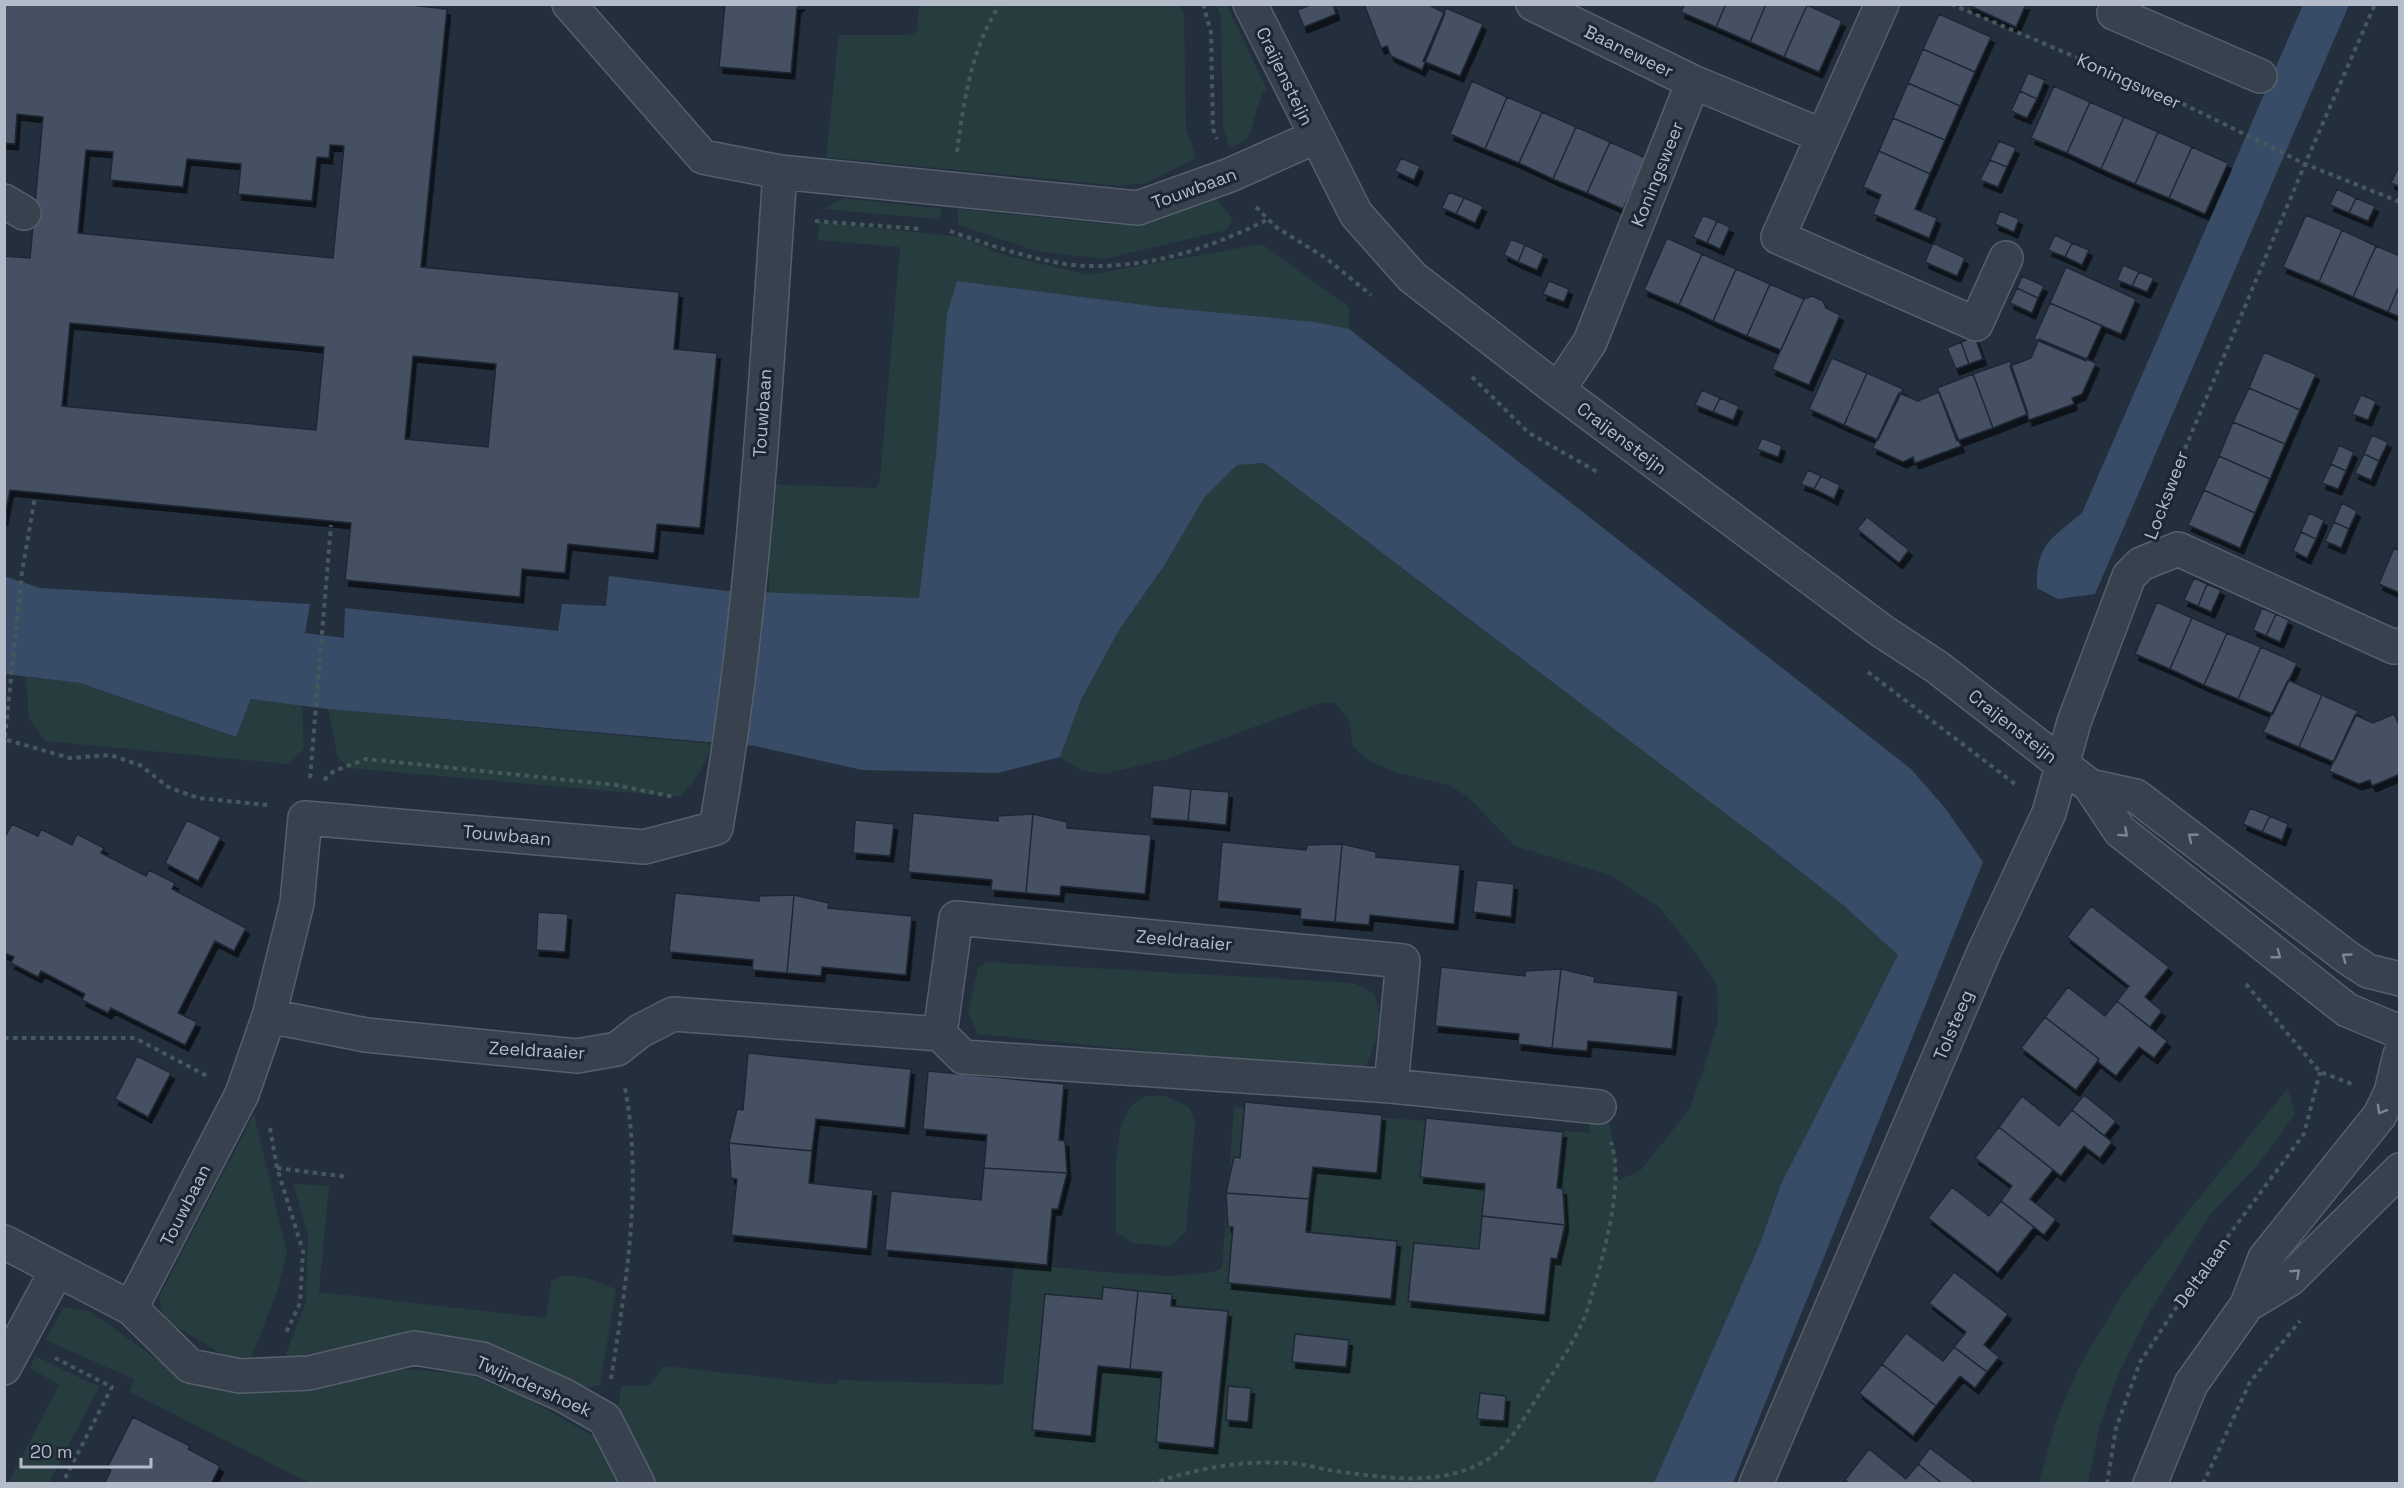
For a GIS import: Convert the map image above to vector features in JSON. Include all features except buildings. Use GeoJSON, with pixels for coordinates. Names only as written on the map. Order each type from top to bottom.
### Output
{"type":"FeatureCollection","features":[{"type":"Feature","properties":{"kind":"street","name":"Touwbaan"},"geometry":{"type":"LineString","coordinates":[[569,4],[703,157],[780,172],[1138,208],[1230,175],[1315,137]]}},
{"type":"Feature","properties":{"kind":"street","name":"Craijensteijn"},"geometry":{"type":"LineString","coordinates":[[1250,4],[1315,137],[1356,214],[1412,277],[1558,390],[1882,631],[1937,667],[2061,763],[2090,786],[2120,831],[2347,1010],[2400,1032]]}},
{"type":"Feature","properties":{"kind":"street","name":"Baaneweer"},"geometry":{"type":"LineString","coordinates":[[1533,4],[1693,82]]}},
{"type":"Feature","properties":{"kind":"street"},"geometry":{"type":"LineString","coordinates":[[1882,4],[1778,237],[1976,324],[2006,258]]}},
{"type":"Feature","properties":{"kind":"street"},"geometry":{"type":"LineString","coordinates":[[2118,4],[2114,13],[2260,76]]}},
{"type":"Feature","properties":{"kind":"street"},"geometry":{"type":"LineString","coordinates":[[1693,82],[1823,136]]}},
{"type":"Feature","properties":{"kind":"street","name":"Koningsweer"},"geometry":{"type":"LineString","coordinates":[[1558,390],[1590,342],[1693,82]]}},
{"type":"Feature","properties":{"kind":"street","name":"Touwbaan"},"geometry":{"type":"LineString","coordinates":[[131,1308],[242,1094],[269,1016],[297,903],[305,818],[644,847],[716,828],[723,788],[750,563],[780,172]]}},
{"type":"Feature","properties":{"kind":"street","name":"Locksweer"},"geometry":{"type":"LineString","coordinates":[[2140,564],[2178,549],[2394,647],[2400,645]]}},
{"type":"Feature","properties":{"kind":"street","name":"Tolsteeg"},"geometry":{"type":"LineString","coordinates":[[1756,1484],[1984,952],[2049,813],[2061,763],[2129,576],[2140,564]]}},
{"type":"Feature","properties":{"kind":"street","name":"Craijensteijn"},"geometry":{"type":"LineString","coordinates":[[2090,786],[2136,796],[2348,958],[2368,971],[2400,979]]}},
{"type":"Feature","properties":{"kind":"street","name":"Zeeldraaier"},"geometry":{"type":"LineString","coordinates":[[269,1016],[366,1035],[577,1056],[617,1049],[640,1031],[673,1014],[940,1034],[956,918],[1403,961],[1391,1086]]}},
{"type":"Feature","properties":{"kind":"street"},"geometry":{"type":"LineString","coordinates":[[940,1034],[963,1057],[1391,1086],[1599,1107]]}},
{"type":"Feature","properties":{"kind":"street"},"geometry":{"type":"LineString","coordinates":[[2150,1484],[2191,1384],[2247,1305],[2265,1258],[2380,1115],[2391,1092],[2400,1055]]}},
{"type":"Feature","properties":{"kind":"street"},"geometry":{"type":"LineString","coordinates":[[2247,1305],[2290,1279],[2400,1170]]}},
{"type":"Feature","properties":{"kind":"street"},"geometry":{"type":"LineString","coordinates":[[4,1242],[131,1308]]}},
{"type":"Feature","properties":{"kind":"street"},"geometry":{"type":"LineString","coordinates":[[12,1354],[57,1270]]}},
{"type":"Feature","properties":{"kind":"street","name":"Twijndershoek"},"geometry":{"type":"LineString","coordinates":[[131,1308],[190,1366],[240,1376],[309,1373],[414,1347],[482,1359],[563,1395],[605,1419],[638,1484]]}},
{"type":"Feature","properties":{"kind":"path"},"geometry":{"type":"LineString","coordinates":[[956,158],[963,104],[974,59],[990,20],[1000,4]]}},
{"type":"Feature","properties":{"kind":"path","name":"Koningsweer"},"geometry":{"type":"LineString","coordinates":[[1951,4],[2167,96],[2305,164]]}},
{"type":"Feature","properties":{"kind":"path","name":"Locksweer"},"geometry":{"type":"LineString","coordinates":[[2140,564],[2160,505],[2375,4]]}},
{"type":"Feature","properties":{"kind":"path"},"geometry":{"type":"LineString","coordinates":[[2305,164],[2400,202]]}},
{"type":"Feature","properties":{"kind":"path"},"geometry":{"type":"LineString","coordinates":[[777,218],[926,229]]}},
{"type":"Feature","properties":{"kind":"path"},"geometry":{"type":"LineString","coordinates":[[949,231],[1013,252],[1086,266],[1150,262],[1216,244],[1269,219]]}},
{"type":"Feature","properties":{"kind":"path"},"geometry":{"type":"LineString","coordinates":[[4,746],[7,740],[22,572],[35,497]]}},
{"type":"Feature","properties":{"kind":"path"},"geometry":{"type":"LineString","coordinates":[[312,741],[331,525]]}},
{"type":"Feature","properties":{"kind":"path"},"geometry":{"type":"LineString","coordinates":[[7,740],[70,758],[110,755],[140,765],[168,787],[198,798],[254,806],[275,805]]}},
{"type":"Feature","properties":{"kind":"path"},"geometry":{"type":"LineString","coordinates":[[317,786],[334,771],[366,759],[616,785],[659,795],[723,788]]}},
{"type":"Feature","properties":{"kind":"path"},"geometry":{"type":"LineString","coordinates":[[605,1419],[627,1281],[632,1187],[630,1116],[617,1049]]}},
{"type":"Feature","properties":{"kind":"path","name":"Deltalaan"},"geometry":{"type":"LineString","coordinates":[[2107,1484],[2116,1428],[2140,1362],[2188,1290],[2304,1134],[2320,1072]]}},
{"type":"Feature","properties":{"kind":"path"},"geometry":{"type":"LineString","coordinates":[[1151,1484],[1205,1469],[1241,1463],[1287,1462],[1413,1481],[1456,1474],[1491,1457],[1522,1422],[1585,1321],[1611,1222],[1616,1156],[1599,1107]]}},
{"type":"Feature","properties":{"kind":"path"},"geometry":{"type":"LineString","coordinates":[[277,1168],[348,1177]]}},
{"type":"Feature","properties":{"kind":"path"},"geometry":{"type":"LineString","coordinates":[[2203,1484],[2250,1382],[2301,1320]]}},
{"type":"Feature","properties":{"kind":"path"},"geometry":{"type":"LineString","coordinates":[[12,1354],[112,1387],[62,1484]]}},
{"type":"Feature","properties":{"kind":"green space"},"geometry":{"type":"Polygon","coordinates":[[[919,5],[1179,5],[1184,14],[1186,129],[1196,158],[1147,183],[1119,186],[826,157],[839,35],[909,35],[917,32],[919,5]]]}},
{"type":"Feature","properties":{"kind":"green space"},"geometry":{"type":"Polygon","coordinates":[[[1216,5],[1227,5],[1267,90],[1262,93],[1248,139],[1229,148],[1223,127],[1221,17],[1216,5]]]}},
{"type":"Feature","properties":{"kind":"green space"},"geometry":{"type":"Polygon","coordinates":[[[1213,195],[1233,219],[1227,230],[1104,259],[1037,251],[958,225],[958,209],[1119,225],[1160,220],[1213,195]]]}},
{"type":"Feature","properties":{"kind":"green space"},"geometry":{"type":"Polygon","coordinates":[[[843,198],[942,209],[939,219],[823,209],[843,198]]]}},
{"type":"Feature","properties":{"kind":"green space"},"geometry":{"type":"Polygon","coordinates":[[[819,222],[961,237],[1004,255],[1088,275],[1262,244],[1349,307],[1349,329],[1315,322],[1160,307],[957,281],[919,598],[769,594],[770,484],[877,488],[880,479],[900,247],[818,240],[819,222]]]}},
{"type":"Feature","properties":{"kind":"green space"},"geometry":{"type":"Polygon","coordinates":[[[1264,463],[1767,845],[1843,905],[1898,955],[1781,1184],[1761,1241],[1654,1483],[655,1483],[616,1423],[621,1386],[649,1386],[664,1366],[835,1385],[840,1380],[1003,1385],[1014,1263],[1153,1275],[1205,1273],[1222,1268],[1234,1107],[1591,1133],[1586,1112],[1608,1117],[1617,1164],[1616,1181],[1640,1171],[1689,1110],[1718,1021],[1717,984],[1659,907],[1612,876],[1515,846],[1468,797],[1449,785],[1398,773],[1370,761],[1353,747],[1349,720],[1334,702],[1317,704],[1167,759],[1104,774],[1080,770],[1060,757],[1081,700],[1119,630],[1164,566],[1204,498],[1237,465],[1264,463]]]}},
{"type":"Feature","properties":{"kind":"green space"},"geometry":{"type":"Polygon","coordinates":[[[26,677],[80,683],[235,737],[251,699],[302,705],[304,749],[289,764],[45,741],[29,719],[26,677]]]}},
{"type":"Feature","properties":{"kind":"green space"},"geometry":{"type":"Polygon","coordinates":[[[328,709],[712,744],[699,773],[679,797],[349,768],[338,758],[328,709]]]}},
{"type":"Feature","properties":{"kind":"green space"},"geometry":{"type":"Polygon","coordinates":[[[987,962],[1353,983],[1374,993],[1379,1023],[1364,1072],[977,1034],[968,1011],[978,968],[987,962]]]}},
{"type":"Feature","properties":{"kind":"green space"},"geometry":{"type":"Polygon","coordinates":[[[2288,1088],[2295,1114],[2257,1166],[2211,1213],[2149,1313],[2118,1375],[2100,1424],[2088,1483],[2039,1483],[2056,1421],[2078,1369],[2124,1291],[2288,1088]]]}},
{"type":"Feature","properties":{"kind":"green space"},"geometry":{"type":"Polygon","coordinates":[[[1147,1096],[1166,1096],[1189,1107],[1195,1122],[1186,1231],[1171,1246],[1133,1243],[1116,1232],[1116,1167],[1120,1133],[1131,1107],[1147,1096]]]}},
{"type":"Feature","properties":{"kind":"green space"},"geometry":{"type":"Polygon","coordinates":[[[254,1114],[287,1253],[278,1289],[250,1361],[224,1355],[164,1320],[159,1297],[254,1114]]]}},
{"type":"Feature","properties":{"kind":"green space"},"geometry":{"type":"Polygon","coordinates":[[[293,1184],[329,1186],[319,1292],[546,1318],[551,1281],[558,1277],[575,1276],[616,1289],[600,1385],[587,1388],[482,1346],[397,1335],[284,1359],[306,1301],[308,1233],[293,1184]]]}},
{"type":"Feature","properties":{"kind":"green space"},"geometry":{"type":"Polygon","coordinates":[[[64,1307],[91,1312],[187,1381],[313,1388],[400,1369],[468,1374],[526,1398],[597,1438],[624,1483],[310,1483],[130,1392],[134,1379],[45,1340],[64,1307]]]}},
{"type":"Feature","properties":{"kind":"green space"},"geometry":{"type":"Polygon","coordinates":[[[35,1356],[99,1387],[49,1483],[8,1483],[59,1385],[30,1368],[35,1356]]]}},
{"type":"Feature","properties":{"kind":"water"},"geometry":{"type":"Polygon","coordinates":[[[2303,5],[2349,5],[2095,594],[2058,599],[2037,588],[2039,561],[2054,537],[2082,513],[2303,5]]]}},
{"type":"Feature","properties":{"kind":"water"},"geometry":{"type":"Polygon","coordinates":[[[957,281],[1160,307],[1315,322],[1349,329],[1911,769],[1945,808],[1983,862],[1733,1483],[1654,1483],[1761,1241],[1781,1184],[1898,955],[1843,905],[1767,845],[1264,463],[1237,465],[1204,498],[1164,566],[1119,630],[1081,700],[1060,757],[998,773],[862,770],[755,746],[328,709],[251,699],[236,737],[80,683],[5,674],[4,576],[40,588],[310,604],[305,633],[344,638],[345,608],[558,631],[562,604],[606,606],[609,576],[727,591],[919,598],[936,455],[947,314],[957,281]]]}}]}
